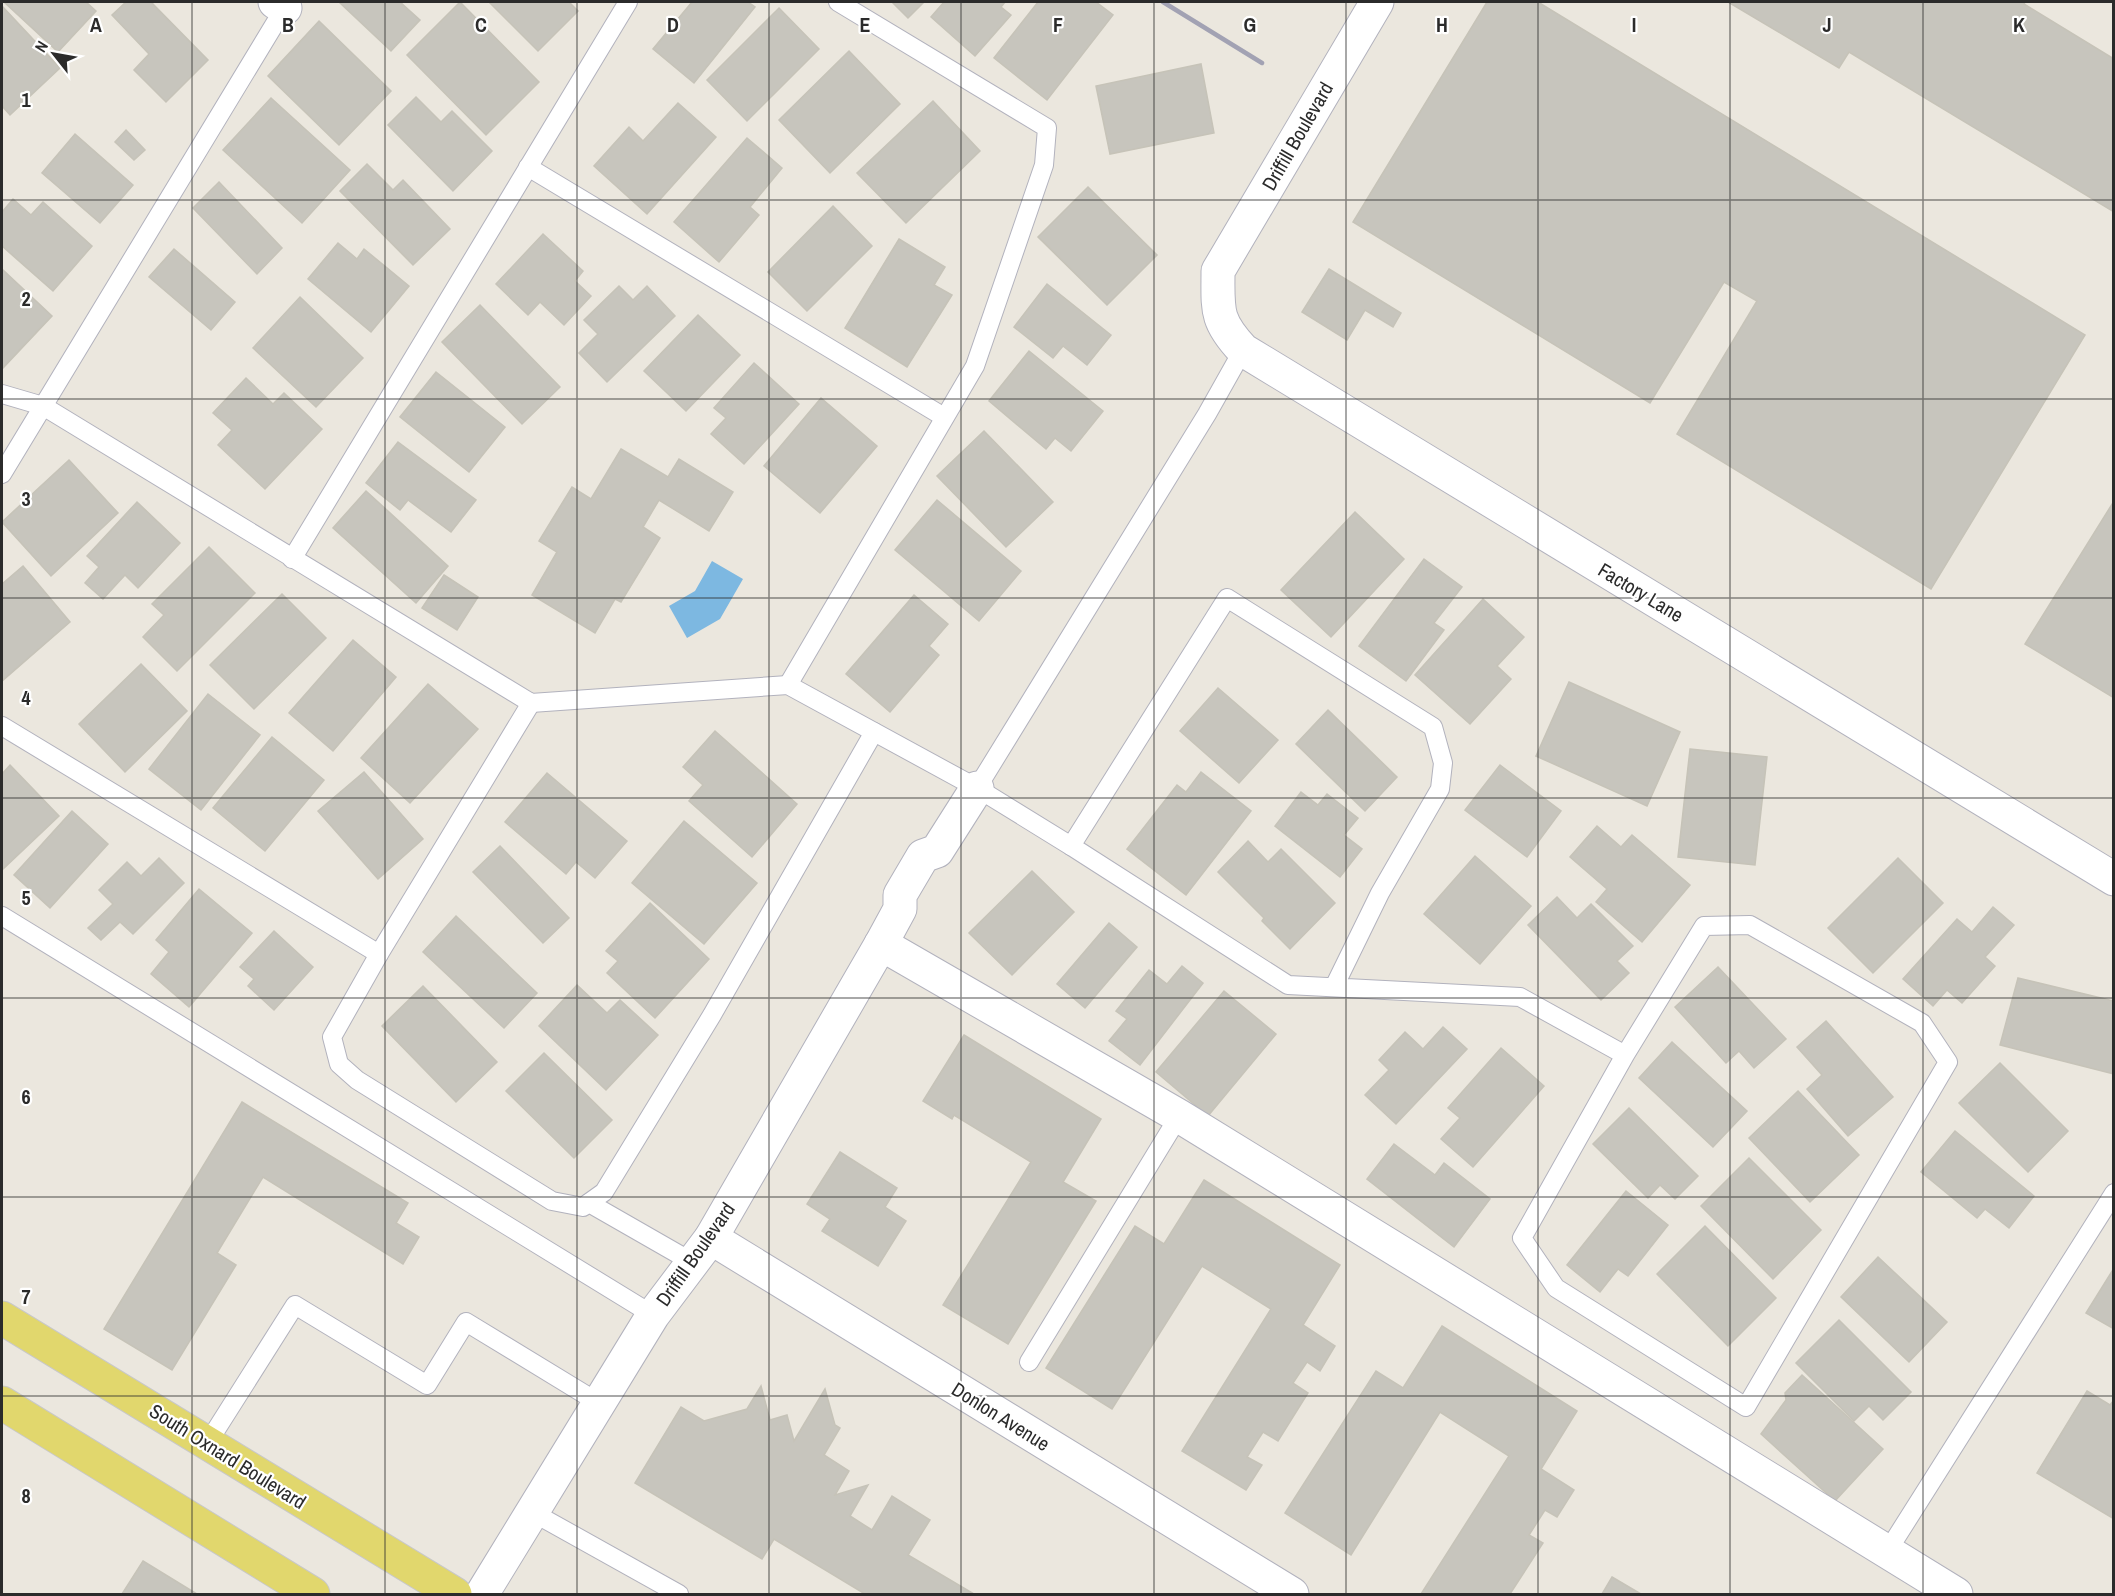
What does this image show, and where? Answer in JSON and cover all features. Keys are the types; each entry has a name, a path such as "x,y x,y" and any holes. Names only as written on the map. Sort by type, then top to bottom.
{"main road":[{"name":"South Oxnard Boulevard","path":"2,1318 455,1594"},
{"path":"2,1403 313,1594"}],"street":[{"name":"Driffill Boulevard","path":"1218,271 1377,2"},
{"name":"Factory Lane","path":"1218,271 1218,305 1224,329 1243,350 2114,879"},
{"name":"Driffill Boulevard","path":"482,1594 653,1315 702,1250 900,909 914,904 940,863 937,851 976,788"},
{"path":"881,944 1179,1116 1956,1594"},
{"name":"Donlon Avenue","path":"702,1250 1292,1594"}],"lane":[{"path":"292,559 628,2"},
{"path":"788,685 975,366 1044,165 1047,128 838,2"},
{"path":"2,474 283,4"},
{"path":"528,167 944,417"},
{"path":"976,788 1207,414 1243,350"},
{"path":"2,394 43,406 531,703 788,685 976,788 1288,985 1520,997 1625,1055"},
{"path":"1071,846 1227,598 1433,727 1443,763 1440,789 1380,893 1334,987"},
{"path":"531,703 379,954 332,1037 339,1064 357,1080 552,1201 583,1207 604,1192 712,1015 874,732"},
{"path":"2,726 379,954"},
{"path":"2,916 653,1315"},
{"path":"1704,926 1750,926 1922,1023 1948,1062 1746,1407 1556,1288 1522,1238 1625,1055 1704,926"},
{"path":"1029,1362 1179,1116"},
{"path":"1887,1552 2114,1192"},
{"path":"589,1203 702,1250"},
{"path":"207,1444 295,1305 427,1385 466,1322 599,1403"},
{"path":"532,1512 679,1594"}],"water":[{"path":"712,561 743,579 720,619 687,638 669,606 695,591"}],"building":[{"path":"4,2 86,2 96,11 58,52"},
{"path":"126,2 151,2 208,60 166,102 134,70 149,54 112,15"},
{"path":"339,2 400,2 420,20 391,51"},
{"path":"460,2 539,82 486,135 407,55"},
{"path":"489,2 569,2 578,11 538,51"},
{"path":"692,2 748,2 755,7 694,83 653,49"},
{"path":"892,2 924,2 908,18"},
{"path":"944,2 1005,2 1001,7 1011,15 975,56 931,17"},
{"path":"1038,2 1096,2 1113,15 1047,100 994,58"},
{"path":"1487,2 1538,2 2085,335 1931,589 1677,434 1757,301 1724,282 1650,403 1353,222"},
{"path":"1728,2 2025,2 2024,4 2114,59 2114,212 1849,52 1839,68"},
{"path":"2,6 60,68 10,115 2,106"},
{"path":"779,8 819,49 747,121 707,80"},
{"path":"319,21 391,91 339,145 268,76"},
{"path":"849,51 900,104 830,173 779,120"},
{"path":"1201,64 1214,133 1110,154 1096,86"},
{"path":"416,97 441,122 452,111 492,151 453,191 388,125"},
{"path":"271,98 350,170 302,223 223,150"},
{"path":"933,101 980,151 906,223 857,173"},
{"path":"678,103 716,137 647,214 594,166 629,127 643,141"},
{"path":"126,130 145,150 134,160 115,142"},
{"path":"75,134 133,185 100,223 42,173"},
{"path":"747,138 782,168 750,207 759,215 719,262 674,222"},
{"path":"367,164 393,190 403,180 450,229 413,265 340,191"},
{"path":"219,182 282,248 257,274 193,208"},
{"path":"1088,187 1157,255 1107,305 1038,237"},
{"path":"13,199 31,215 43,202 92,246 53,291 2,246 2,212"},
{"path":"833,206 872,246 807,311 768,272"},
{"path":"543,234 583,271 575,281 591,296 564,325 540,302 528,315 496,284"},
{"path":"899,239 945,267 934,285 952,295 907,367 845,328"},
{"path":"338,243 357,259 364,249 409,286 371,332 308,279"},
{"path":"174,249 235,302 211,330 149,277"},
{"path":"2,269 52,316 2,369"},
{"path":"1329,269 1401,313 1393,327 1365,310 1347,340 1302,312"},
{"path":"1047,284 1111,335 1087,365 1063,346 1053,358 1014,327"},
{"path":"619,286 633,300 647,286 675,316 607,382 579,353 598,334 584,320"},
{"path":"300,297 363,358 316,407 253,348"},
{"path":"480,305 560,387 522,424 442,342"},
{"path":"698,315 740,355 686,411 644,371"},
{"path":"1029,351 1103,411 1071,451 1055,438 1046,449 989,401"},
{"path":"754,363 799,404 744,464 711,434 726,418 714,408"},
{"path":"436,372 505,427 469,472 400,417"},
{"path":"246,378 273,404 284,393 322,429 265,489 218,445 232,430 213,413"},
{"path":"821,398 877,446 820,513 764,466"},
{"path":"984,431 1053,502 1006,547 937,476"},
{"path":"398,442 476,500 451,532 408,500 400,510 366,483"},
{"path":"621,449 668,477 679,459 733,492 709,531 659,500 643,527 660,538 621,602 615,599 595,633 532,595 557,552 539,541 572,487 591,499"},
{"path":"69,460 118,513 51,576 2,522"},
{"path":"366,491 448,566 416,603 333,528"},
{"path":"937,500 1021,571 979,621 895,550"},
{"path":"2114,501 2114,698 2025,644"},
{"path":"137,502 180,543 138,588 125,575 103,599 85,583 99,567 87,556"},
{"path":"1355,512 1404,559 1331,637 1281,590"},
{"path":"209,547 255,593 177,671 143,637 164,615 152,604"},
{"path":"1424,559 1462,587 1434,623 1444,630 1406,681 1359,646"},
{"path":"23,566 70,622 2,681 2,584"},
{"path":"444,575 478,597 457,630 422,608"},
{"path":"282,594 326,638 254,709 210,665"},
{"path":"914,595 948,624 929,646 939,655 890,712 846,674"},
{"path":"1483,599 1524,637 1497,666 1511,679 1470,724 1415,675"},
{"path":"353,640 396,677 333,751 289,713"},
{"path":"141,664 187,711 125,772 79,724"},
{"path":"1569,682 1680,732 1647,806 1536,756"},
{"path":"428,684 478,729 410,803 361,758"},
{"path":"1218,688 1278,740 1239,783 1180,731"},
{"path":"208,694 260,735 201,810 149,769"},
{"path":"1328,710 1397,777 1365,811 1296,744"},
{"path":"715,731 797,804 752,857 689,801 703,785 683,767"},
{"path":"272,737 324,780 265,851 213,808"},
{"path":"1690,749 1767,757 1755,865 1678,857"},
{"path":"10,765 59,816 2,870 2,774"},
{"path":"1500,765 1561,811 1527,857 1465,810"},
{"path":"364,772 423,839 378,879 318,811"},
{"path":"1201,772 1251,811 1186,895 1127,849 1177,785 1186,792"},
{"path":"547,773 627,841 595,878 576,862 566,874 505,822"},
{"path":"1301,792 1318,805 1327,794 1358,818 1344,835 1362,849 1340,877 1275,826"},
{"path":"72,811 108,844 50,908 14,875"},
{"path":"684,821 757,883 704,944 632,883"},
{"path":"1597,826 1621,847 1632,835 1690,885 1642,942 1596,902 1607,889 1570,857"},
{"path":"1248,841 1268,862 1281,849 1335,903 1290,949 1262,921 1264,918 1218,872"},
{"path":"500,846 569,918 543,943 473,872"},
{"path":"1475,856 1531,906 1480,964 1424,914"},
{"path":"159,858 184,883 133,934 120,922 101,940 88,928 113,904 99,890 127,862 141,876"},
{"path":"1898,858 1943,903 1873,973 1828,928"},
{"path":"1032,871 1074,912 1012,975 969,933"},
{"path":"199,889 252,933 189,1007 151,974 169,952 156,940"},
{"path":"1557,897 1577,918 1591,904 1633,946 1617,961 1629,973 1601,1000 1528,925"},
{"path":"650,903 709,959 655,1018 607,973 618,961 606,951"},
{"path":"1993,907 2014,925 1985,957 1995,966 1962,1003 1947,990 1933,1006 1903,979 1957,919 1972,932"},
{"path":"456,916 537,993 504,1028 423,952"},
{"path":"1109,923 1137,947 1085,1008 1057,984"},
{"path":"274,931 313,967 274,1010 248,986 254,979 240,967"},
{"path":"1182,966 1203,983 1140,1065 1109,1041 1127,1019 1116,1011 1149,970 1167,984"},
{"path":"1718,967 1786,1039 1754,1068 1739,1051 1726,1063 1675,1007"},
{"path":"2018,978 2114,1001 2114,1074 2000,1045"},
{"path":"577,985 607,1013 620,1000 658,1035 606,1090 539,1026"},
{"path":"423,986 497,1062 456,1102 382,1026"},
{"path":"1224,991 1276,1034 1208,1116 1156,1072"},
{"path":"1826,1021 1893,1097 1848,1136 1807,1089 1822,1075 1797,1047"},
{"path":"1443,1027 1467,1049 1396,1124 1365,1095 1389,1070 1379,1060 1405,1032 1423,1049"},
{"path":"964,1035 1101,1119 1063,1182 1096,1201 1008,1344 943,1305 1031,1162 954,1115 952,1119 923,1101"},
{"path":"1672,1042 1747,1111 1713,1147 1639,1078"},
{"path":"1501,1048 1544,1086 1473,1167 1441,1139 1460,1118 1448,1108"},
{"path":"544,1053 612,1120 574,1158 506,1091"},
{"path":"2000,1063 2068,1131 2028,1172 1959,1103"},
{"path":"1798,1091 1859,1155 1810,1202 1749,1138"},
{"path":"242,1102 408,1203 396,1223 419,1237 403,1264 263,1177 217,1253 236,1265 172,1370 104,1329"},
{"path":"1629,1108 1698,1176 1675,1199 1660,1185 1648,1198 1593,1144"},
{"path":"1955,1131 2034,1196 2009,1228 1985,1209 1977,1218 1921,1172"},
{"path":"1394,1144 1435,1175 1444,1163 1490,1199 1454,1247 1367,1179"},
{"path":"840,1152 897,1188 885,1207 906,1221 878,1266 822,1231 830,1219 807,1204"},
{"path":"1749,1158 1821,1230 1773,1279 1701,1206"},
{"path":"1204,1180 1340,1265 1303,1325 1335,1346 1320,1371 1307,1362 1293,1383 1308,1393 1278,1441 1263,1432 1247,1457 1262,1465 1246,1490 1182,1451 1271,1309 1202,1266 1112,1409 1046,1368 1135,1226 1164,1244"},
{"path":"1626,1191 1668,1225 1628,1276 1618,1269 1600,1292 1567,1265"},
{"path":"1705,1226 1776,1298 1728,1346 1657,1274"},
{"path":"1878,1257 1947,1322 1909,1362 1841,1297"},
{"path":"2114,1268 2114,1329 2086,1313"},
{"path":"1839,1320 1911,1392 1883,1420 1869,1406 1854,1421 1796,1363"},
{"path":"1442,1326 1577,1411 1541,1469 1574,1490 1557,1517 1545,1510 1529,1535 1543,1543 1510,1594 1421,1594 1509,1456 1440,1412 1351,1555 1285,1513 1376,1371 1403,1388"},
{"path":"1802,1375 1883,1449 1835,1501 1761,1434 1786,1400 1785,1393"},
{"path":"761,1386 770,1420 787,1415 794,1441 825,1389 835,1425 840,1428 824,1455 849,1471 835,1495 868,1485 850,1516 872,1530 892,1496 930,1520 908,1555 974,1594 865,1594 774,1539 762,1559 635,1483 681,1407 704,1421 747,1409"},
{"path":"2087,1391 2110,1405 2114,1400 2114,1519 2037,1473"},
{"path":"143,1561 197,1594 122,1594"},
{"path":"1612,1577 1641,1594 1602,1594"}],"railway":[{"path":"1163,2 1262,63"}]}
